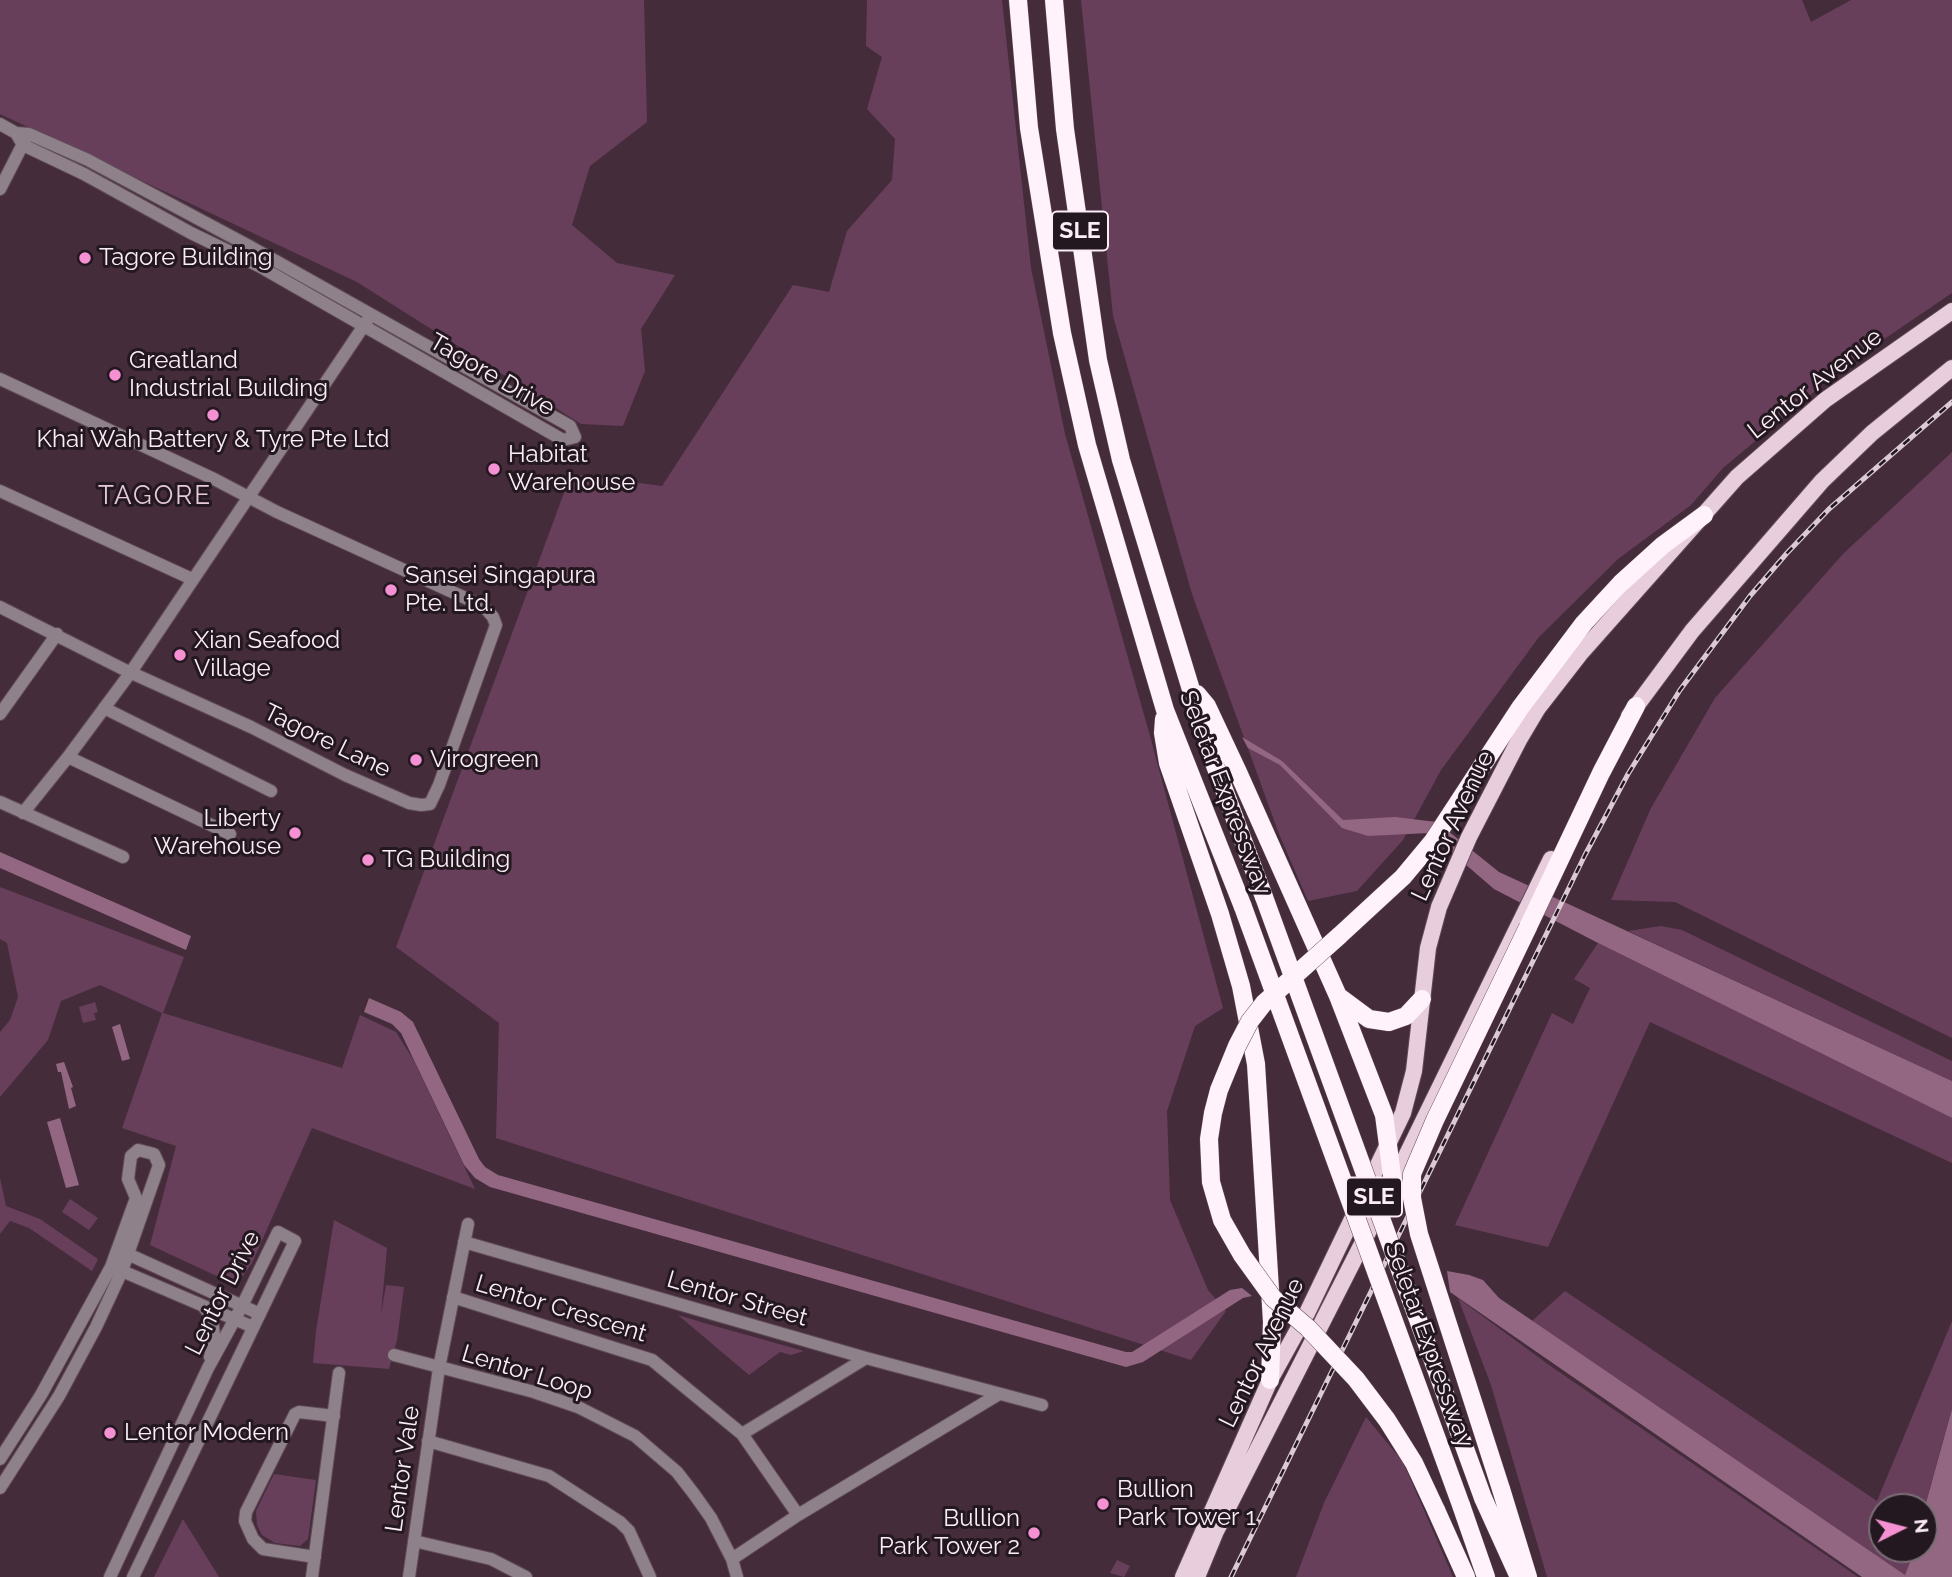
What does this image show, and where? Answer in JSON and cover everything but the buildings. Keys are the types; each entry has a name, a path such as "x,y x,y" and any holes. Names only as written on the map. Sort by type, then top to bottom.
{"highway":[{"name":"Seletar Expressway","path":"1018,0 1029,128 1062,332 1087,445 1165,710 1243,907 1486,1577"},
{"name":"Seletar Expressway","path":"1054,0 1065,129 1098,360 1121,460 1210,752 1483,1498 1519,1577"},
{"path":"1466,1577 1414,1463 1387,1420 1356,1379 1308,1328 1273,1298 1231,1238 1218,1210 1211,1182 1209,1139 1213,1113 1219,1090 1237,1046 1250,1021 1264,1003 1366,913 1416,863 1451,816 1538,682 1602,604 1656,552 1704,515"},
{"path":"1189,687 1207,706 1338,996 1384,1115 1390,1144 1393,1183"},
{"path":"1528,1577 1419,1234 1412,1198 1412,1174 1545,880 1636,706"},
{"path":"1165,710 1163,733 1168,763 1241,986 1256,1064 1272,1322 1270,1380"},
{"path":"1338,996 1369,1019 1389,1022 1406,1016 1422,999"}],"main road":[{"path":"1952,311 1952,317"},
{"name":"Lentor Avenue","path":"1182,1577 1270,1380 1307,1313 1403,1113 1411,1088 1428,948 1446,887 1469,837 1538,708 1580,654 1737,477 1800,420 1877,362 1952,311"},
{"path":"1636,706 1699,622 1822,481 1871,433 1952,368"},
{"name":"Lentor Avenue","path":"1197,1577 1226,1511 1323,1324 1522,919 1545,880"},
{"path":"1307,1313 1323,1324"}],"street":[{"name":"Tagore Drive","path":"0,124 23,137 88,160 249,246 368,320 563,440 575,437 570,426 368,320"},
{"path":"0,189 23,137"},
{"path":"23,813 131,672 368,320"},
{"path":"0,379 249,497"},
{"path":"0,491 192,579"},
{"name":"Tagore Lane","path":"0,607 345,775 409,803 430,804 496,625 493,617 486,609 472,601 249,497"},
{"path":"0,714 57,634"},
{"path":"104,708 271,791"},
{"path":"68,757 230,834"},
{"path":"0,802 123,857"},
{"path":"0,1488 59,1396 96,1327 116,1269 159,1165 154,1154 138,1150 131,1156 128,1179 136,1198 123,1252"},
{"path":"439,1368 468,1224"},
{"name":"Lentor Drive","path":"110,1577 208,1368 278,1232 295,1241 133,1577"},
{"name":"Lentor Street","path":"464,1242 866,1358 1042,1405"},
{"path":"123,1252 260,1314"},
{"path":"116,1269 253,1327"},
{"path":"0,1459 116,1269"},
{"name":"Lentor Crescent","path":"453,1297 652,1360 741,1434 798,1515"},
{"path":"202,1306 212,1317 214,1326 208,1368"},
{"name":"Lentor Loop","path":"394,1355 534,1392 578,1407 635,1436 677,1472 711,1518 732,1559 734,1576"},
{"path":"741,1434 866,1358"},
{"name":"Lentor Vale","path":"409,1577 439,1368"},
{"path":"313,1577 340,1373"},
{"path":"732,1559 798,1515 999,1394"},
{"path":"315,1557 263,1549 253,1539 245,1521 246,1512 295,1414 299,1412 334,1416"},
{"path":"428,1441 549,1476 620,1522 629,1531 650,1577"},
{"path":"414,1541 491,1559 526,1577"}],"shaded area":[{"path":"0,0 644,0 647,122 590,166 572,225 617,263 675,275 641,329 645,371 623,426 581,424 357,282 0,114"},
{"path":"867,0 1002,0 1031,268 1065,434 1223,1008 1195,1026 1167,1111 1170,1200 1208,1290 1226,1311 1191,1360 496,1138 499,1023 396,947 571,474 662,486 793,285 829,292 847,231 892,180 895,139 867,109 882,57 866,46"},
{"path":"1081,0 1802,0 1811,22 1851,0 1952,0 1952,293 1846,365 1723,468 1691,505 1618,559 1539,637 1441,770 1403,840 1357,891 1308,901 1279,834 1192,594 1113,316"},
{"path":"1952,452 1952,1038 1675,902 1611,900 1651,808 1715,698 1843,554"},
{"path":"1242,737 1282,761 1343,820 1395,817 1437,822 1499,872 1952,1081 1952,1118 1494,889 1429,833 1368,836 1342,828 1280,765 1248,748"},
{"path":"0,852 191,936 186,950 0,868"},
{"path":"0,887 184,957 163,1013 342,1068 360,1015 396,1032 413,1059 475,1189 312,1128 252,1263 236,1285 150,1245 176,1146 122,1128 162,1013 100,985 61,1001 48,1040 0,1097 0,1032 10,1020 18,997 7,943 0,939"},
{"path":"1661,926 1682,930 1952,1061 1952,1081 1628,931"},
{"path":"1598,943 1952,1118 1952,1163 1650,1022 1548,1247 1455,1225 1552,1013 1573,1024 1590,988 1574,979"},
{"path":"369,998 401,1012 413,1022 479,1159 485,1167 498,1175 1126,1352 1132,1352 1230,1290 1242,1288 1252,1296 1243,1298 1143,1362 1126,1367 490,1187 475,1178 464,1165 401,1033 392,1024 364,1012"},
{"path":"95,1002 98,1012 94,1013 96,1020 83,1023 79,1007"},
{"path":"120,1024 130,1059 122,1061 112,1027"},
{"path":"64,1062 73,1087 71,1088 76,1106 69,1109 61,1072 58,1072 56,1064"},
{"path":"60,1118 79,1185 66,1188 47,1122"},
{"path":"0,1178 6,1206 40,1219 98,1259 92,1271 29,1228 10,1221 0,1234"},
{"path":"70,1199 98,1218 89,1230 62,1212"},
{"path":"334,1220 387,1248 381,1314 386,1285 404,1287 397,1340 389,1369 313,1363"},
{"path":"1447,1271 1483,1280 1499,1298 1868,1550 1868,1563 1887,1563 1905,1575 1910,1563 1938,1563 1938,1493 1929,1493 1952,1409 1952,1577 1862,1577 1450,1292"},
{"path":"1565,1291 1868,1495 1868,1551 1532,1321"},
{"path":"1458,1298 1549,1365 1858,1577 1547,1577 1491,1385"},
{"path":"678,1315 804,1351 791,1355 780,1352 749,1375"},
{"path":"1952,1321 1952,1409 1928,1493 1880,1493"},
{"path":"1366,1417 1403,1462 1453,1577 1296,1577 1324,1503"},
{"path":"274,1474 316,1480 308,1539 300,1546 275,1543 262,1535 257,1525 256,1511"},
{"path":"183,1519 219,1577 154,1577"},
{"path":"1117,1560 1130,1566 1124,1577 1110,1573"},
{"path":"1886,1563 1910,1563 1905,1576"}],"railway":[{"path":"1231,1577 1585,855 1628,774 1680,690 1750,596 1787,553 1829,509 1952,402"}],"place":[{"name":"Tagore Building","path":"85,258"},
{"name":"Greatland Industrial Building","path":"115,375"},
{"name":"Khai Wah Battery & Tyre Pte Ltd","path":"213,415"},
{"name":"Habitat Warehouse","path":"494,469"},
{"name":"Sansei Singapura Pte. Ltd.","path":"391,590"},
{"name":"Xian Seafood Village","path":"180,655"},
{"name":"Virogreen","path":"416,760"},
{"name":"Liberty Warehouse","path":"295,833"},
{"name":"TG Building","path":"368,860"},
{"name":"Lentor Modern","path":"110,1433"},
{"name":"Bullion Park Tower 1","path":"1103,1504"},
{"name":"Bullion Park Tower 2","path":"1034,1533"}],"district":[{"name":"TAGORE","path":"155,496"}]}
